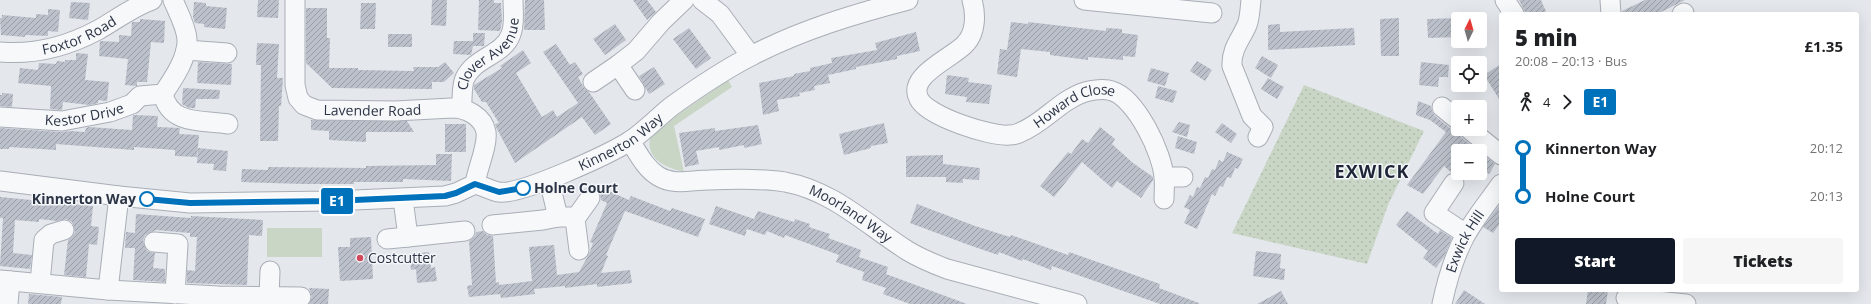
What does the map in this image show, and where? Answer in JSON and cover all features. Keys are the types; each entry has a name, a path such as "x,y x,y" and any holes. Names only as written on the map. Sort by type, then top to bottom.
{"street":[{"name":"Foxtor Road","path":"0,52 22,52 53,48 97,30 134,8 152,0"},
{"path":"173,0 185,30 186,50 177,70 163,94 165,102 170,110 179,118 228,124"},
{"name":"Lavender Road","path":"296,0 296,85 298,98 304,105 317,110 395,111 461,108"},
{"name":"Clover Avenue","path":"461,108 463,85 468,72 501,48 512,33 513,0"},
{"path":"593,82 636,51 661,22 684,0"},
{"path":"702,0 720,14 751,56"},
{"name":"Kinnerton Way","path":"475,184 499,192 524,188 549,180 630,141 673,106 711,80 751,56 786,39 832,21 908,0"},
{"name":"Howard Close","path":"972,0 974,19 971,36 966,44 924,74 918,88 918,98 930,109 954,122 1012,140 1069,99 1083,93 1102,89 1111,90 1121,95 1129,102 1152,138 1164,177 1164,200"},
{"path":"1084,0 1113,1 1212,13"},
{"path":"1251,0 1247,24 1234,47 1232,66 1252,116 1266,129"},
{"path":"1505,0 1513,12"},
{"path":"1610,0 1611,12"},
{"path":"186,50 227,53"},
{"path":"618,65 635,90"},
{"name":"Kestor Drive","path":"0,117 62,121 110,112 132,104 140,96 163,94"},
{"path":"1442,107 1451,114"},
{"path":"0,180 119,196 190,203 332,201 445,196 456,193 475,184 483,154 486,132 482,123 475,115 461,108"},
{"path":"1478,136 1499,153"},
{"name":"Moorland Way","path":"630,141 646,165 657,176 665,179 677,183 708,180 785,182 822,193 845,207 909,252 928,262 947,269 1078,304"},
{"path":"1164,177 1183,177"},
{"path":"549,180 567,218 579,250"},
{"path":"1454,184 1434,214 1466,234"},
{"name":"Exwick Hill","path":"1442,304 1451,267 1466,234 1499,187"},
{"path":"108,290 119,196"},
{"path":"403,198 408,237"},
{"path":"492,225 567,218 590,198"},
{"path":"40,283 44,240 51,234 64,230"},
{"path":"387,239 465,231"},
{"path":"154,242 178,244 175,294"},
{"path":"269,297 270,271"},
{"path":"8,304 5,281 175,294 301,297"},
{"path":"1626,297 1686,304"}],"green space":[{"path":"728,80 732,87 674,126 684,172 659,162 651,152 650,138 679,114"},
{"path":"1304,85 1424,131 1388,205 1367,264 1232,233"},
{"path":"267,228 322,228 322,257 267,257"}],"building":[{"path":"258,0 279,0 278,18 257,17"},
{"path":"432,0 447,0 446,26 431,25"},
{"path":"479,0 494,0 494,3 501,3 502,21 500,31 478,30"},
{"path":"525,0 544,0 545,30 524,30"},
{"path":"633,0 647,0 656,12 647,20"},
{"path":"1519,0 1541,0 1546,12 1525,12"},
{"path":"1645,0 1685,0 1661,12 1622,11"},
{"path":"71,2 90,3 88,20 69,18"},
{"path":"194,2 206,3 206,6 227,8 225,29 204,27 204,24 195,23 193,17"},
{"path":"361,3 376,3 375,29 360,29"},
{"path":"306,8 327,8 327,38 330,38 329,68 414,71 413,67 438,67 445,62 454,73 444,82 432,82 432,89 332,88 306,63"},
{"path":"48,9 60,10 58,32 48,31 48,36 25,35 25,37 1,35 0,18 2,18 2,15 36,18 36,14 48,15"},
{"path":"1399,18 1399,56 1381,56 1380,19"},
{"path":"1451,18 1451,37 1428,38 1427,19"},
{"path":"140,19 165,21 164,43 151,42 147,82 137,82 137,86 125,85 128,59 99,56 100,41 119,42 119,35 131,36 132,22 140,22"},
{"path":"1011,22 1028,24 1028,22 1106,31 1106,28 1122,29 1122,33 1138,35 1135,57 1123,56 1123,60 1088,57 1088,60 1050,55 1050,52 1021,49 1017,77 997,74 1000,49 1007,50"},
{"path":"615,24 626,40 605,55 593,39"},
{"path":"1280,24 1280,32 1354,28 1355,45 1268,50 1268,25"},
{"path":"689,28 711,58 696,69 673,39"},
{"path":"916,32 920,51 897,56 897,59 856,67 856,69 828,75 830,83 814,86 815,90 799,93 800,96 777,100 779,111 763,115 759,83 794,76 794,74 810,71 810,68 832,63 831,58 877,50 875,43"},
{"path":"473,33 485,33 484,46 473,46 471,55 453,54 454,41 473,41"},
{"path":"388,34 412,34 412,47 388,47"},
{"path":"257,43 279,44 277,78 283,78 281,106 279,106 278,141 260,141 261,65 256,65"},
{"path":"556,44 570,65 575,62 583,74 578,77 584,88 589,92 611,124 595,135 582,117 515,163 495,124 499,123 486,102 482,102 474,89 474,85 502,68 500,66 523,50 531,63 516,73 542,117 553,110 557,117 578,103 543,52"},
{"path":"76,53 88,54 85,80 109,82 107,101 98,100 98,103 90,105 63,102 62,110 50,109 51,86 18,83 20,68 38,70 39,63 56,64 57,61 65,62 65,60 76,60"},
{"path":"1262,56 1278,65 1271,78 1255,68"},
{"path":"1197,61 1212,70 1205,81 1190,71"},
{"path":"198,62 232,64 231,85 197,83"},
{"path":"1421,62 1449,65 1448,77 1439,77 1438,87 1419,85"},
{"path":"1499,65 1499,99 1487,80 1487,73"},
{"path":"654,67 665,84 649,94 639,76"},
{"path":"1151,68 1169,73 1165,86 1147,81"},
{"path":"947,75 969,78 968,82 992,85 989,104 966,102 967,97 945,94"},
{"path":"1268,78 1284,87 1277,99 1261,89"},
{"path":"1158,86 1177,91 1173,103 1155,98"},
{"path":"183,88 220,90 219,99 196,99 195,108 189,108 182,104"},
{"path":"2,93 13,94 12,107 0,106 0,95 2,95"},
{"path":"1418,101 1431,106 1435,116 1451,129 1451,136 1461,136 1470,144 1451,144 1451,172 1444,166 1423,194 1407,185 1446,132 1430,120 1416,115"},
{"path":"133,115 158,116 157,127 180,128 179,134 199,135 197,157 175,156 175,150 134,147 134,150 56,144 56,150 9,147 9,149 0,149 0,128 61,132 85,132 86,128 89,127 132,130"},
{"path":"311,120 407,121 414,132 366,132 366,142 329,140 329,131 311,130"},
{"path":"1179,122 1190,125 1187,137 1172,132"},
{"path":"884,123 888,143 871,146 871,148 844,155 839,134"},
{"path":"1222,123 1237,134 1231,143 1215,132"},
{"path":"445,124 466,124 466,152 445,152"},
{"path":"758,125 762,144 744,148 744,145 719,150 719,147 696,151 699,164 685,167 679,133 715,128 715,131"},
{"path":"1100,127 1115,139 1112,144 1133,163 1153,177 1153,180 1141,198 1117,181 1112,188 1082,162 1054,197 1040,186 1068,152 1071,154 1082,139 1088,143"},
{"path":"1178,136 1197,142 1194,154 1175,148"},
{"path":"198,148 228,151 226,171 213,170 214,164 197,163"},
{"path":"1227,152 1243,159 1238,169 1235,168 1231,178 1227,177 1223,187 1220,186 1215,196 1212,194 1197,229 1184,223 1190,210 1184,207 1190,195 1193,197 1197,187 1200,188 1205,177 1208,178 1212,169 1215,170 1219,160 1223,162"},
{"path":"436,154 452,154 451,181 403,179 403,182 354,182 354,184 241,182 242,169 268,170 268,167 366,168 366,166 436,165"},
{"path":"943,155 943,164 980,168 979,180 963,179 963,183 946,182 946,177 906,177 906,156"},
{"path":"1487,158 1495,164 1489,174 1487,172"},
{"path":"602,188 629,200 631,196 670,211 672,208 705,219 698,237 625,211 606,255 608,256 601,273 630,270 632,283 597,287 597,284 565,288 565,286 534,289 535,294 501,298 500,294 469,297 467,286 472,285 469,241 475,236 476,232 483,231 487,235 493,236 496,283 499,282 499,285 532,281 529,247 554,245 557,275 579,272 589,254 593,243 590,242 607,203 601,200 600,193"},
{"path":"0,197 93,206 91,226 99,227 97,245 89,244 86,277 64,275 68,240 75,232 72,222 66,219 57,221 39,219 39,222 15,220 13,253 32,255 30,269 0,266 3,218 0,218"},
{"path":"917,204 975,226 1010,237 1011,235 1068,255 1069,252 1160,284 1159,288 1199,304 1160,304 1052,266 1051,270 1023,259 1022,261 999,252 998,255 969,245 910,223"},
{"path":"716,206 754,219 758,211 794,222 795,219 810,224 809,227 830,234 828,238 861,250 859,257 888,267 886,274 967,304 910,304 883,294 886,288 862,280 864,272 836,262 839,255 785,235 784,238 767,231 765,235 747,229 745,236 709,224"},
{"path":"1499,206 1499,225 1493,233 1483,227"},
{"path":"1407,211 1438,234 1440,230 1452,238 1444,257 1436,268 1423,258 1428,251 1396,225"},
{"path":"136,214 191,218 191,216 263,220 262,236 249,235 247,285 187,283 187,270 195,271 197,237 190,237 190,233 156,230 145,235 143,241 147,251 155,253 153,268 165,269 165,282 133,280 135,248 125,248 126,232 135,233"},
{"path":"371,237 373,279 340,281 338,247 350,247 350,238"},
{"path":"1256,251 1281,254 1280,268 1285,269 1284,280 1253,276"},
{"path":"429,252 431,268 435,267 437,281 417,283 416,269 411,270 410,254"},
{"path":"309,288 329,289 328,304 309,304 312,297"},
{"path":"1464,290 1485,304 1455,304"},
{"path":"1281,291 1288,304 1257,304"},
{"path":"1588,292 1608,292 1606,304 1586,304"},
{"path":"29,294 62,297 61,304 28,304"}],"bus line":[{"name":"E1","path":"147,199 190,203 346,201 445,196 456,193 475,184 499,192 523,188"}],"place":[{"name":"Holne Court","path":"523,188"},
{"name":"Kinnerton Way","path":"147,199"},
{"name":"Costcutter","path":"360,258"}],"district":[{"name":"EXWICK","path":"1372,172"}]}
